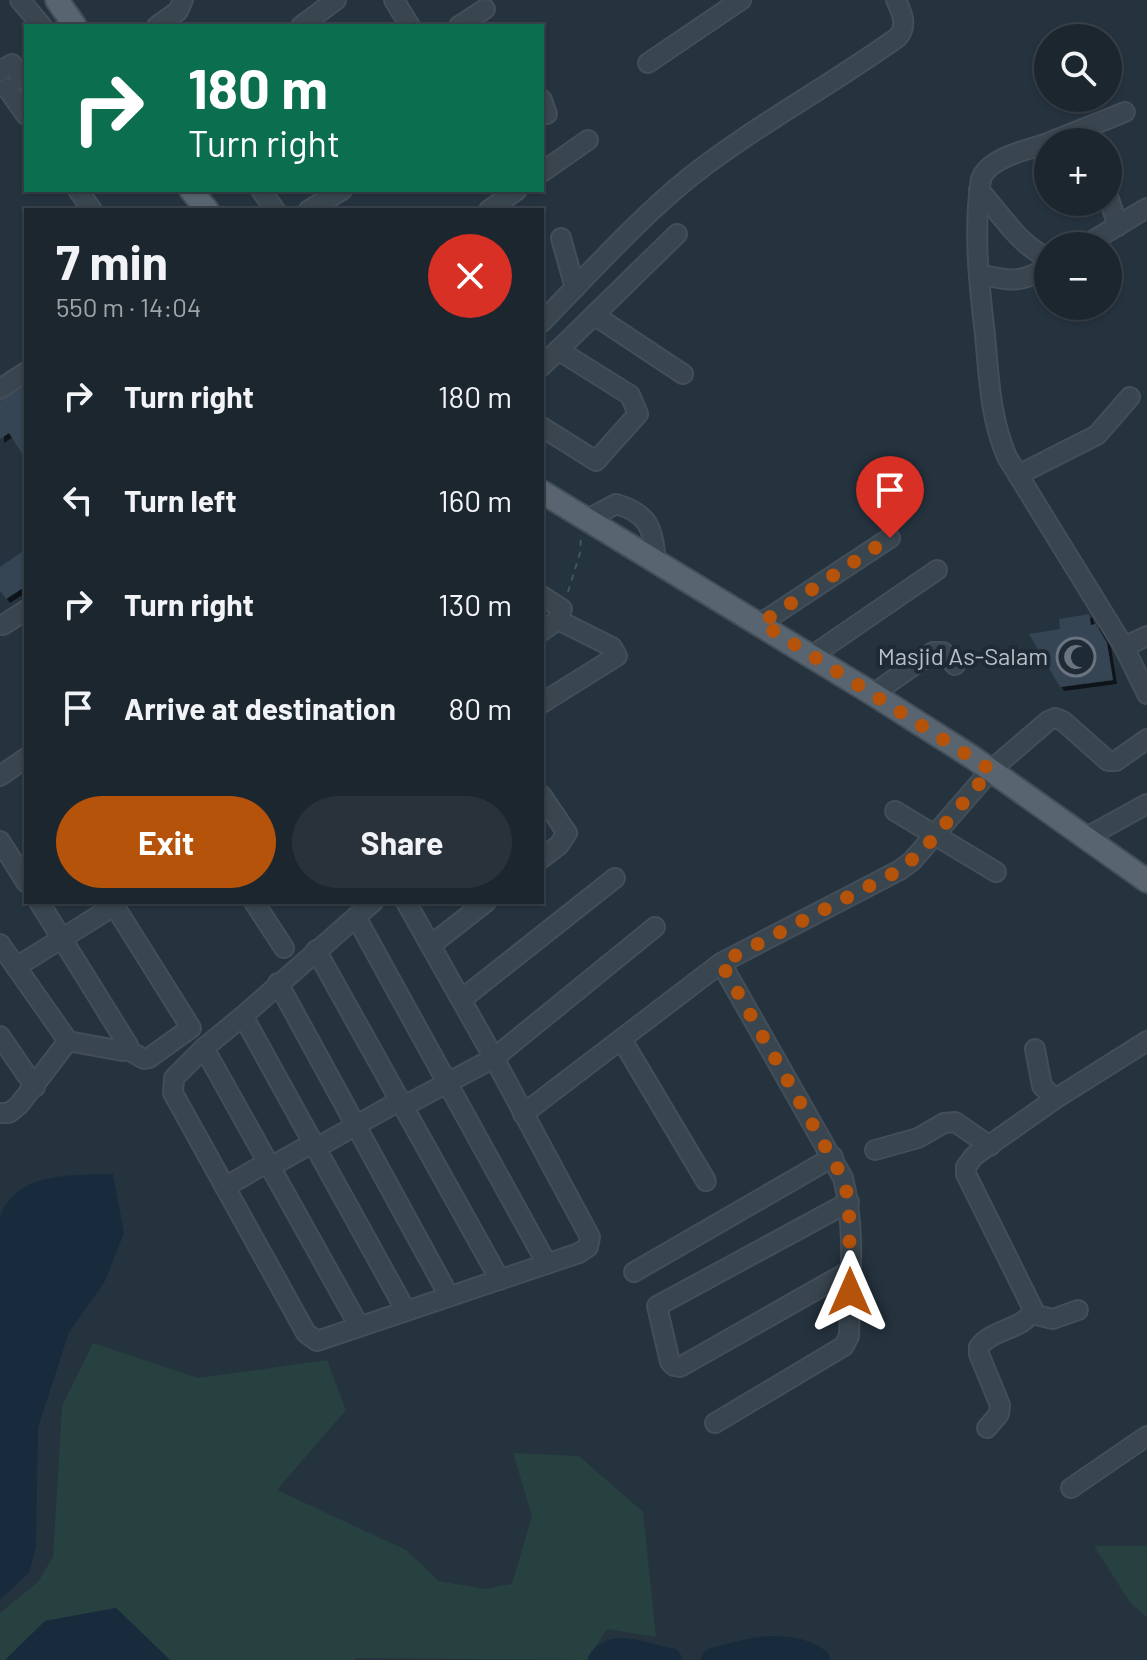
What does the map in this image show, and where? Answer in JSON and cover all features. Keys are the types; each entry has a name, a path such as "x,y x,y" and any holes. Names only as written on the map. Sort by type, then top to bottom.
{"main road":[{"path":"57,0 74,24"},
{"path":"193,192 205,208"},
{"path":"544,493 813,655 991,770 1147,881"}],"street":[{"path":"20,0 40,24"},
{"path":"160,24 178,11 183,0"},
{"path":"304,24 336,0"},
{"path":"394,0 409,24"},
{"path":"648,63 741,0"},
{"path":"544,320 664,199 692,175 898,37 903,30 903,15 896,0"},
{"path":"11,72 24,109"},
{"path":"1099,128 1125,112"},
{"path":"544,171 588,140"},
{"path":"1034,148 984,170 979,190 979,274 996,428 1007,457 1124,647 1147,694"},
{"path":"979,190 1015,233 1034,250"},
{"path":"317,201 337,192"},
{"path":"492,208 514,192"},
{"path":"1108,232 1147,208"},
{"path":"1115,216 1118,226"},
{"path":"544,364 677,234"},
{"path":"561,238 575,288"},
{"path":"979,274 1014,281 1034,274"},
{"path":"594,315 683,374"},
{"path":"544,428 596,461 638,414 630,395 558,350"},
{"path":"0,389 24,373"},
{"path":"1018,475 1097,435 1130,397"},
{"path":"761,623 890,538"},
{"path":"813,655 937,570"},
{"path":"544,597 562,609 558,620 544,630"},
{"path":"3,625 24,611"},
{"path":"544,702 617,656 612,647 558,620"},
{"path":"1124,647 1147,636"},
{"path":"873,694 933,652 943,652 955,665"},
{"path":"523,1114 721,963 900,870 935,837 991,770 1037,729 1055,718 1063,721 1108,761 1116,761 1147,739"},
{"path":"0,776 24,763"},
{"path":"544,799 567,833 559,845 544,856"},
{"path":"1087,837 1147,804"},
{"path":"895,811 996,872"},
{"path":"0,841 24,879"},
{"path":"462,999 615,878"},
{"path":"40,904 127,1040 126,1049"},
{"path":"0,944 16,967 68,1041 126,1049 144,1059 191,1028 113,904 16,967"},
{"path":"259,904 284,948"},
{"path":"371,904 204,1048 174,1078 173,1093 306,1333 317,1341 579,1253 588,1247 590,1237 407,904"},
{"path":"431,945 483,904"},
{"path":"356,917 547,1264"},
{"path":"225,1187 448,1084 494,1058 655,927"},
{"path":"316,950 500,1280"},
{"path":"715,1423 844,1346 849,1336 851,1270 849,1202 843,1178 721,963"},
{"path":"278,983 449,1296"},
{"path":"243,1016 406,1311"},
{"path":"0,1036 35,1087"},
{"path":"622,1040 706,1181"},
{"path":"0,1113 14,1110 68,1041"},
{"path":"987,1428 999,1414 1000,1405 979,1347 988,1337 1029,1318 1033,1305 966,1174 969,1161 1055,1099 1147,1041"},
{"path":"204,1048 359,1326"},
{"path":"1035,1049 1042,1086 1055,1099"},
{"path":"875,1150 918,1138 948,1122 955,1122 990,1146"},
{"path":"634,1272 833,1157"},
{"path":"849,1202 657,1306 670,1362 680,1367 851,1270"},
{"path":"1032,1314 1053,1319 1078,1310"},
{"path":"1071,1488 1147,1436"}],"path":[{"path":"571,583 580,553 584,517"}],"green space":[{"path":"93,1343 198,1378 327,1360 346,1410 277,1490 406,1550 439,1581 485,1589 512,1584 532,1516 513,1453 579,1456 643,1512 656,1637 607,1629 587,1660 170,1660 116,1608 45,1621 5,1660 0,1660 0,1613 38,1582 53,1557 62,1406"},
{"path":"1094,1546 1147,1546 1147,1617 1131,1604"}],"water":[{"path":"113,1174 124,1233 105,1281 69,1332 38,1428 36,1547 29,1573 0,1600 0,1216 20,1190 33,1183 64,1176"},
{"path":"116,1608 170,1660 5,1660 45,1621"}],"building":[{"path":"24,387 24,457 9,433 0,439 0,401"},
{"path":"24,550 24,587 6,599 0,591 0,567"},
{"name":"Masjid As-Salam","path":"1089,614 1091,625 1096,624 1107,643 1113,680 1060,687 1029,634 1060,629 1059,619"}],"waterway":[{"path":"713,1660 767,1648 793,1649 818,1660"},
{"path":"600,1660 607,1654 623,1650 670,1660"}],"place":[{"name":"Masjid As-Salam","path":"1076,657"}],"route":[{"path":"850,1292 849,1202 843,1178 721,963 900,870 924,849 991,770 761,623 890,538"}]}
